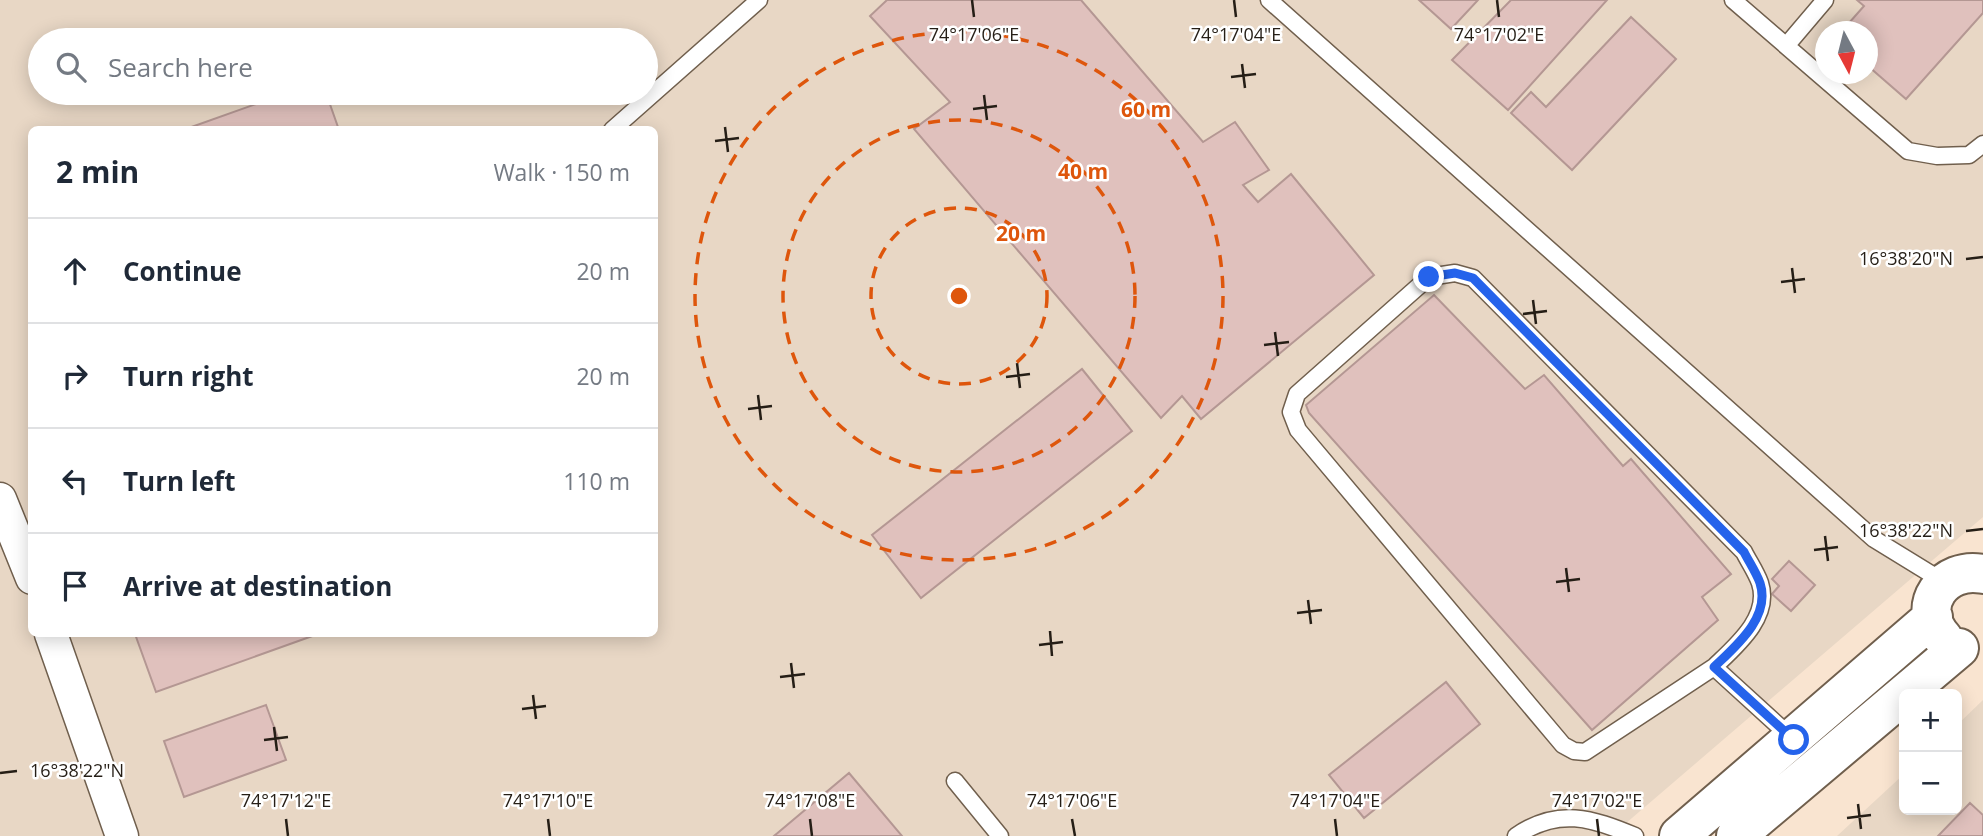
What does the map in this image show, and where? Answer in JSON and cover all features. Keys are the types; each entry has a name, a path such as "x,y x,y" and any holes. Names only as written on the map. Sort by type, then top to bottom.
{"main road":[{"path":"1679,836 1794,740 1939,600 1955,575 1968,572 1983,574"},
{"path":"1939,600 1938,632 1947,642 1971,648"},
{"path":"1736,836 1971,648"}],"street":[{"path":"0,499 25,538"},
{"path":"52,637 122,836"}],"lane":[{"path":"658,89 759,0"},
{"path":"1269,0 1939,600"},
{"path":"1733,0 1908,151 1937,156 1969,155 1983,144"},
{"path":"1786,46 1825,0"},
{"path":"616,126 639,105"},
{"path":"1455,273 1473,278 1744,552 1760,583 1763,603 1754,623 1714,667 1585,752 1574,751 1563,745 1298,430 1291,412 1297,394 1429,277 1455,273"},
{"path":"1714,667 1794,740"},
{"path":"954,781 1000,836"},
{"path":"1516,836 1536,823 1552,818 1572,817 1609,825 1635,836"}],"shaded area":[{"path":"0,0 1983,0 1983,517 1611,836 0,836"},
{"path":"1983,700 1983,836 1837,836 1899,779 1899,815 1962,815 1962,720"}],"building":[{"path":"887,0 1081,0 1203,142 1235,122 1269,170 1243,185 1258,202 1291,174 1374,275 1201,419 1182,396 1161,418 914,129 950,102 870,16"},
{"path":"1419,0 1478,0 1451,29"},
{"path":"1511,0 1607,0 1508,110 1452,60"},
{"path":"1857,0 1983,0 1983,13 1906,99 1878,75 1878,21 1851,21 1864,6"},
{"path":"1631,17 1676,59 1572,170 1511,113 1531,92 1546,107"},
{"path":"253,105 330,105 338,126 194,126"},
{"path":"1434,295 1525,389 1544,375 1623,466 1631,459 1731,574 1702,597 1718,620 1592,730 1309,413 1306,405"},
{"path":"1082,369 1132,431 921,598 872,535"},
{"path":"1789,561 1815,585 1791,611 1772,594 1779,586 1772,579"},
{"path":"136,637 310,637 156,692"},
{"path":"1446,682 1480,724 1364,818 1329,775"},
{"path":"266,705 286,760 184,797 164,741"},
{"path":"849,773 902,836 774,836"},
{"path":"1970,803 1983,815 1983,836 1938,836 1958,815 1962,815"}],"route":[{"path":"1429,277 1455,273 1473,278 1744,552 1760,583 1763,603 1754,623 1714,667 1794,740"}]}
